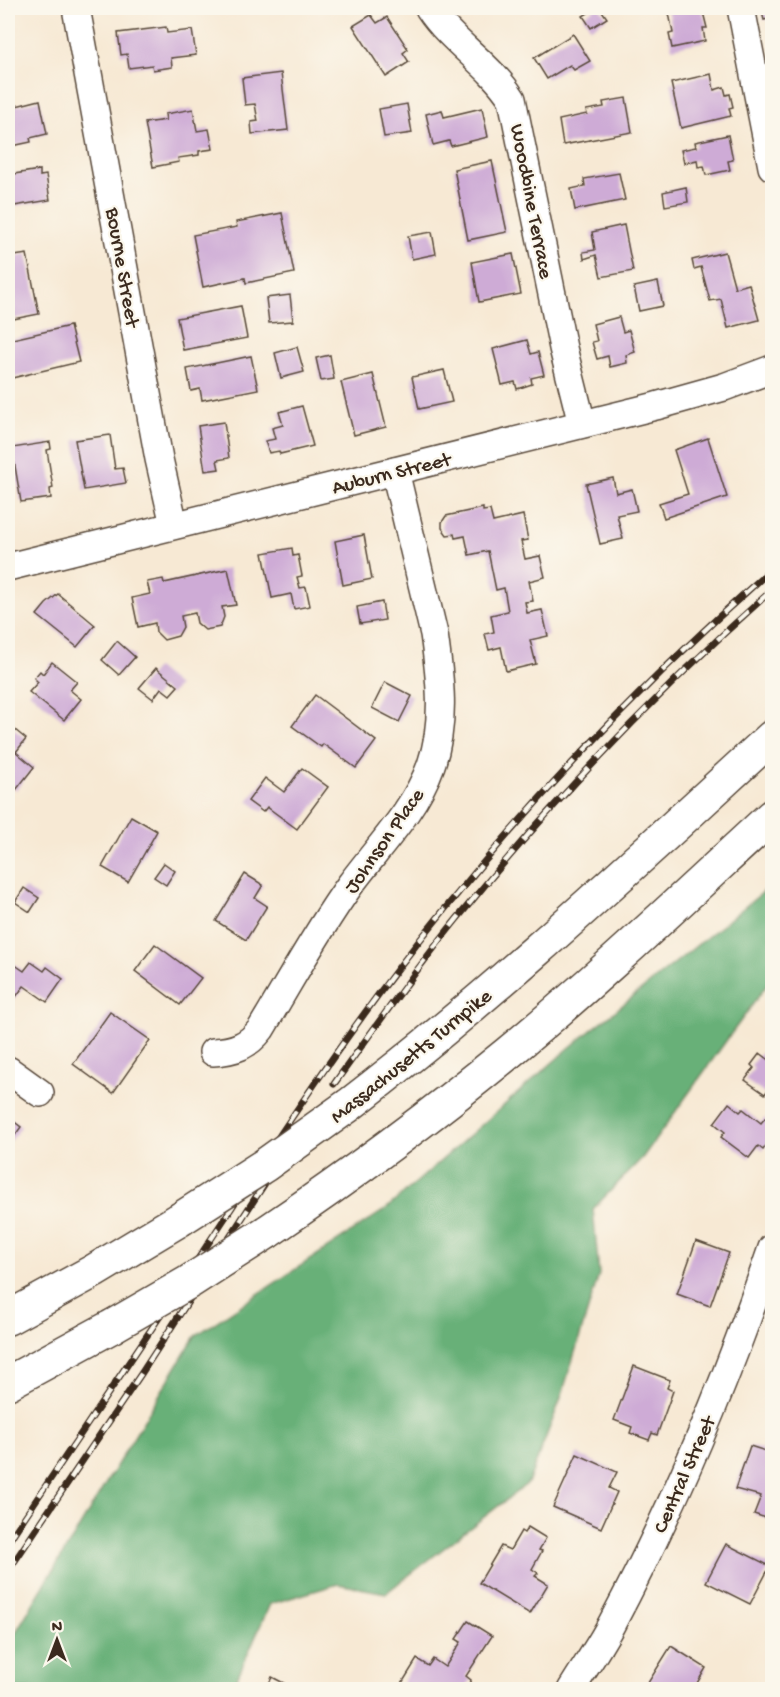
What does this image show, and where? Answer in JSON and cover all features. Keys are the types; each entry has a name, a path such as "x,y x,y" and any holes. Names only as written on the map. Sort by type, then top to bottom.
{"highway":[{"name":"Massachusetts Turnpike","path":"8,1318 94,1271 179,1220 265,1165 349,1105 419,1050 526,960 772,737"},
{"path":"8,1383 159,1300 267,1232 399,1139 509,1052 772,816"}],"street":[{"name":"Bourne Street","path":"76,8 159,459 174,525"},
{"name":"Woodbine Terrace","path":"429,8 441,24 499,82 512,99 562,348 582,424"},
{"path":"741,8 772,167"},
{"name":"Auburn Street","path":"8,567 692,396 772,369"},
{"name":"Johnson Place","path":"213,1052 246,1045 261,1029 332,912 413,800 431,765 437,746 441,704 434,634 395,471"},
{"path":"8,1070 40,1093"},
{"name":"Central Street","path":"571,1689 611,1625 661,1525 738,1346 772,1248"}],"green space":[{"path":"772,885 772,978 643,1157 593,1209 599,1274 560,1401 528,1483 386,1593 338,1584 270,1604 237,1678 264,1689 8,1689 8,1645 195,1336 386,1209 569,1048"}],"building":[{"path":"600,8 607,18 591,28 583,16"},
{"path":"668,8 702,8 707,28 703,28 705,41 672,48 669,34 673,33"},
{"path":"761,8 772,8 772,18 764,20"},
{"path":"371,15 377,23 387,17 408,49 403,53 409,62 386,77 353,26"},
{"path":"166,27 167,33 192,30 196,55 171,58 172,67 153,70 152,65 129,68 127,54 121,55 118,33"},
{"path":"573,34 590,61 574,70 570,65 547,79 534,58"},
{"path":"281,73 288,130 252,134 251,122 258,121 255,104 245,105 242,78"},
{"path":"711,74 714,90 724,87 726,95 730,94 733,107 729,108 731,116 681,128 671,83"},
{"path":"626,98 632,132 563,145 559,120 587,114 586,110 604,107 603,102"},
{"path":"40,100 47,134 30,138 31,142 12,146 12,142 8,143 8,108"},
{"path":"407,104 412,133 384,137 379,109"},
{"path":"482,108 488,137 451,146 449,141 433,145 426,114 442,110 444,117"},
{"path":"193,109 197,131 209,129 213,149 199,151 199,155 178,158 179,162 153,167 145,123 166,120 165,114"},
{"path":"728,135 733,160 728,161 730,170 706,175 704,166 698,167 697,160 684,163 681,150 696,147 695,142"},
{"path":"492,161 507,232 468,240 454,169"},
{"path":"40,170 40,176 46,175 50,200 8,207 8,175"},
{"path":"619,173 625,200 575,210 571,189 585,186 584,179"},
{"path":"686,187 688,202 665,206 663,192"},
{"path":"282,213 294,273 246,283 245,278 203,287 193,235 237,227 236,222"},
{"path":"624,225 633,271 601,277 596,255 584,259 583,252 595,250 592,232"},
{"path":"432,232 436,254 412,259 408,236"},
{"path":"725,252 735,288 749,284 759,320 728,328 721,299 710,301 701,267 694,269 692,260"},
{"path":"27,254 39,314 8,320 8,257"},
{"path":"513,254 521,294 479,302 472,262"},
{"path":"658,282 663,306 639,311 634,287"},
{"path":"290,295 293,321 269,323 266,298"},
{"path":"241,306 247,338 183,350 177,318"},
{"path":"619,317 623,332 629,330 635,352 626,355 627,363 610,367 608,356 597,359 592,342 597,341 593,324"},
{"path":"70,326 79,362 8,379 8,340"},
{"path":"527,340 531,354 538,352 544,375 531,378 532,384 517,389 515,382 502,385 493,349"},
{"path":"297,347 304,372 281,378 275,353"},
{"path":"330,355 334,379 321,381 316,358"},
{"path":"251,356 258,389 202,400 200,389 191,391 187,369"},
{"path":"444,370 452,402 419,409 412,377"},
{"path":"373,374 386,427 354,435 341,382"},
{"path":"302,406 313,446 280,454 279,451 269,453 265,441 275,439 272,428 283,425 279,412"},
{"path":"224,422 229,458 217,460 219,469 205,471 198,426"},
{"path":"110,435 115,469 123,468 126,483 84,490 75,440"},
{"path":"708,438 727,497 664,518 659,503 688,494 674,450"},
{"path":"50,442 51,449 47,450 53,488 50,489 51,498 21,502 12,448"},
{"path":"613,478 616,493 632,489 637,511 617,515 623,539 600,544 586,484"},
{"path":"483,508 483,511 490,510 493,522 523,515 528,540 521,541 525,559 540,556 545,577 529,581 533,601 525,602 527,613 542,610 548,636 530,640 536,664 506,671 501,647 489,650 485,634 494,632 491,615 508,611 504,588 496,590 488,551 469,555 465,536 455,538 454,534 447,535 442,528 442,522 446,516"},
{"path":"364,535 372,579 343,585 335,541"},
{"path":"292,548 293,556 298,555 302,576 297,577 300,588 306,587 310,606 294,609 291,594 272,598 263,553"},
{"path":"228,569 236,605 222,607 224,617 220,627 205,630 197,623 195,613 181,616 183,627 178,636 164,640 156,632 155,623 138,627 132,598 150,594 147,582 163,579 164,583"},
{"path":"58,594 95,625 77,647 37,615"},
{"path":"382,602 385,620 360,624 357,607"},
{"path":"117,641 135,657 119,675 102,660"},
{"path":"52,662 77,682 70,690 81,699 64,720 29,692 38,682 34,678 40,671 43,674"},
{"path":"156,668 178,686 170,695 161,688 153,699 139,688"},
{"path":"385,682 412,696 399,722 372,708"},
{"path":"315,695 376,741 356,768 323,744 321,747 292,726"},
{"path":"8,724 26,739 16,752 34,767 16,790 8,783"},
{"path":"302,768 328,787 297,829 267,807 263,812 248,801 265,778 284,792"},
{"path":"131,816 157,831 128,882 102,867"},
{"path":"164,863 175,871 166,885 154,877"},
{"path":"245,874 263,885 255,898 267,906 246,940 216,921"},
{"path":"24,888 39,898 30,912 15,902"},
{"path":"155,944 201,978 180,1005 135,971"},
{"path":"8,960 24,971 31,962 44,971 47,967 63,979 47,1002 24,986 12,1002 8,999"},
{"path":"110,1012 150,1040 113,1093 73,1064"},
{"path":"760,1053 772,1062 772,1084 765,1094 745,1080 754,1068 751,1065"},
{"path":"729,1103 740,1112 743,1109 761,1123 765,1118 772,1123 772,1140 763,1150 758,1146 749,1158 721,1137 725,1132 714,1123"},
{"path":"8,1117 21,1127 8,1145"},
{"path":"696,1241 729,1253 710,1306 677,1294"},
{"path":"634,1366 670,1380 667,1388 673,1391 657,1435 652,1433 649,1440 630,1433 632,1427 614,1420"},
{"path":"750,1446 772,1453 772,1520 754,1514 761,1496 735,1489"},
{"path":"577,1454 617,1472 609,1488 617,1492 601,1528 553,1507"},
{"path":"528,1527 546,1538 532,1569 538,1573 535,1576 548,1584 530,1614 479,1583 501,1546 510,1550 521,1531 524,1533"},
{"path":"726,1544 770,1566 750,1604 706,1582"},
{"path":"468,1621 492,1636 466,1676 471,1680 465,1690 411,1690 402,1683 417,1659 428,1666 433,1659 445,1667 461,1642 456,1639"},
{"path":"671,1646 706,1668 693,1690 652,1690 646,1686"},
{"path":"272,1677 297,1690 266,1690"}],"railway":[{"path":"8,1542 255,1172 346,1039 410,952 521,819 601,732 728,608 772,569"},
{"path":"334,1084 440,940 492,876 568,790 647,708 772,590"},
{"path":"8,1571 141,1374 293,1140"}]}
